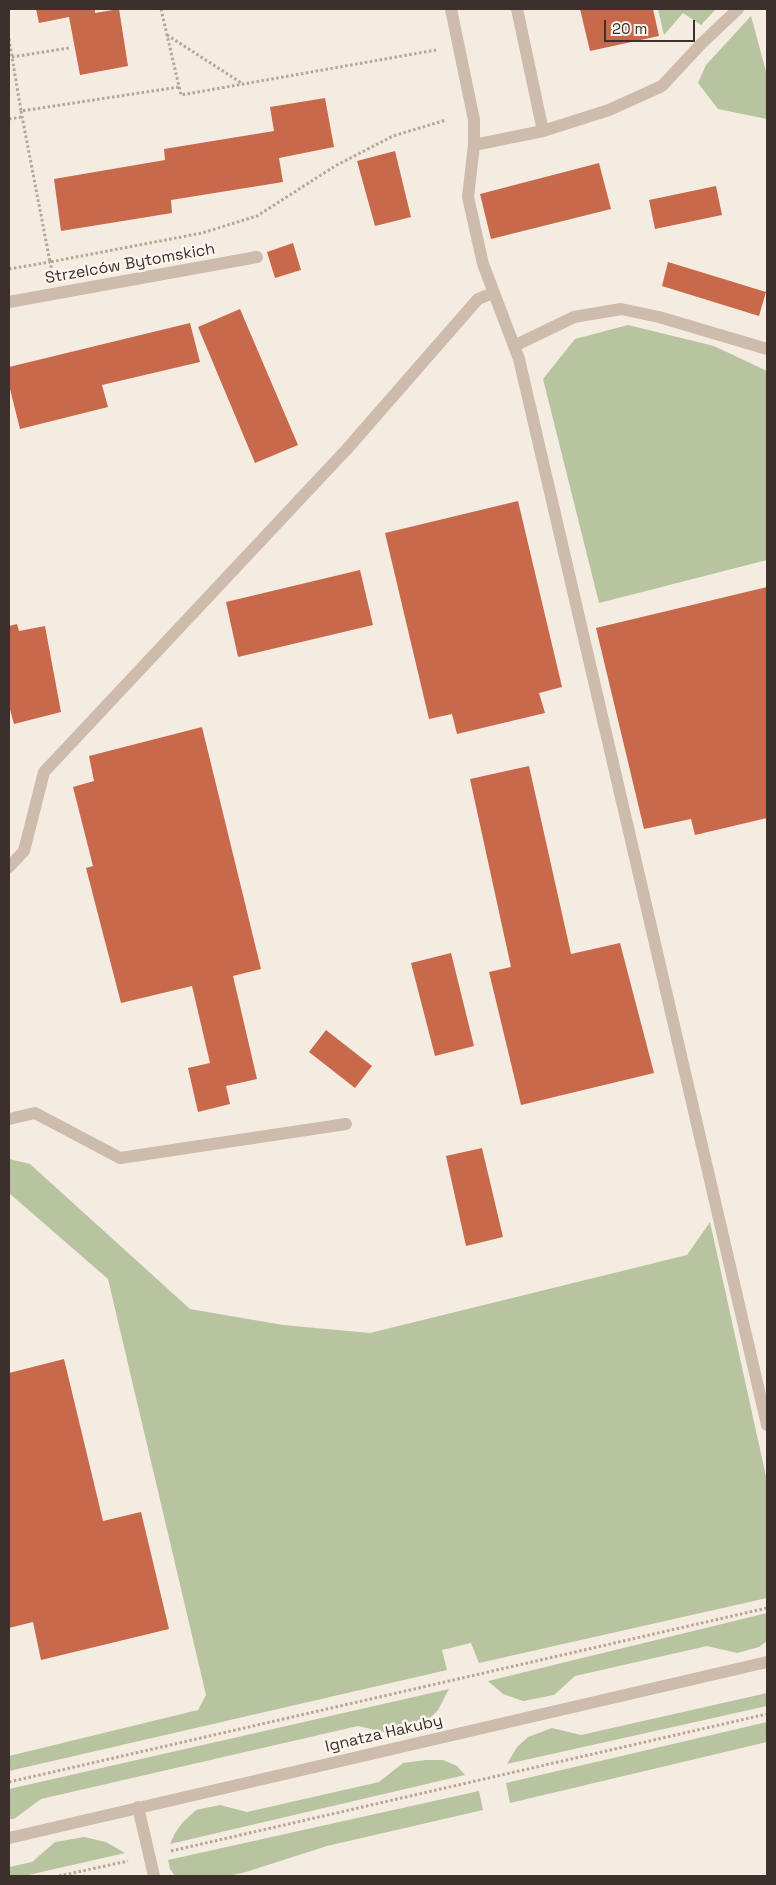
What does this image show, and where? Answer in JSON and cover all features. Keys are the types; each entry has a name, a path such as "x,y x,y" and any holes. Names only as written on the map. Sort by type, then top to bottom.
{"street":[{"path":"452,9 474,120 474,145 468,197 493,293 519,359 767,1425"},
{"path":"517,9 543,131"},
{"path":"474,145 543,131 609,110 662,86 701,44 738,9"},
{"name":"Strzelców Bytomskich","path":"9,302 257,257"},
{"path":"9,867 24,850 44,772 347,449 478,299 493,293"},
{"path":"514,346 574,317 621,309 659,317 767,349"},
{"path":"9,1119 35,1113 120,1158 346,1124"},
{"name":"Ignatza Hakuby","path":"9,1838 767,1662"},
{"path":"138,1807 154,1876"}],"path":[{"path":"161,9 181,95 436,50"},
{"path":"167,35 243,84"},
{"path":"9,39 56,294"},
{"path":"12,56 69,48"},
{"path":"21,111 179,87"},
{"path":"9,119 22,117"},
{"path":"9,270 202,233 257,216 334,166 393,136 446,120"},
{"path":"9,1782 767,1608"},
{"path":"59,1876 767,1714"}],"green space":[{"path":"658,9 716,9 701,25 683,13 664,35"},
{"path":"751,16 767,75 767,119 718,109 698,83 706,65"},
{"path":"628,325 714,346 767,371 767,560 599,603 543,379 575,339"},
{"path":"9,1159 30,1164 190,1309 283,1325 370,1333 687,1255 710,1222 767,1481 767,1598 479,1663 471,1643 442,1650 447,1670 9,1771 9,1756 198,1710 206,1695 108,1279 9,1193"},
{"path":"767,1613 767,1641 759,1647 737,1653 707,1646 575,1676 554,1695 523,1701 503,1694 488,1681"},
{"path":"449,1689 438,1710 429,1719 417,1726 388,1733 358,1726 41,1799 14,1819 9,1819 9,1789"},
{"path":"767,1693 767,1706 507,1764 517,1747 528,1737 552,1728 581,1735"},
{"path":"767,1722 767,1742 510,1803 506,1783"},
{"path":"443,1760 457,1766 465,1775 170,1844 183,1822 196,1810 220,1805 247,1812 379,1782 403,1763"},
{"path":"479,1791 483,1810 327,1846 246,1872 228,1876 175,1876 170,1869 168,1860"},
{"path":"84,1837 106,1842 125,1853 24,1876 9,1876 9,1867 32,1862 55,1842"}],"building":[{"path":"36,9 95,9 95,13 119,9 128,66 80,75 69,17 39,23"},
{"path":"580,9 653,9 659,36 590,51"},
{"path":"325,98 334,147 279,158 283,182 171,200 172,213 61,231 54,179 165,160 164,149 274,131 270,107"},
{"path":"395,151 411,217 375,226 357,161"},
{"path":"599,163 611,209 491,239 480,194"},
{"path":"716,186 722,215 655,229 649,200"},
{"path":"293,243 301,270 275,278 267,252"},
{"path":"668,262 766,292 759,316 662,286"},
{"path":"240,309 298,445 255,463 198,327"},
{"path":"190,323 200,362 102,385 108,407 20,429 9,385 9,367"},
{"path":"518,501 562,687 539,693 545,713 457,734 452,714 429,719 385,533"},
{"path":"360,570 373,625 238,657 226,602"},
{"path":"767,587 767,818 695,835 691,819 644,829 596,628"},
{"path":"17,624 19,631 45,626 61,712 14,724 9,706 9,626"},
{"path":"202,727 261,969 233,976 257,1079 226,1086 230,1104 198,1112 188,1068 210,1063 192,986 121,1003 86,868 93,866 73,787 94,781 89,756"},
{"path":"529,766 571,954 620,943 654,1073 521,1105 489,972 511,967 470,779"},
{"path":"451,953 474,1046 435,1056 411,963"},
{"path":"326,1030 372,1066 355,1088 309,1052"},
{"path":"482,1148 503,1237 466,1246 446,1156"},
{"path":"64,1359 103,1521 141,1512 169,1629 41,1660 33,1622 9,1628 9,1373"}]}
